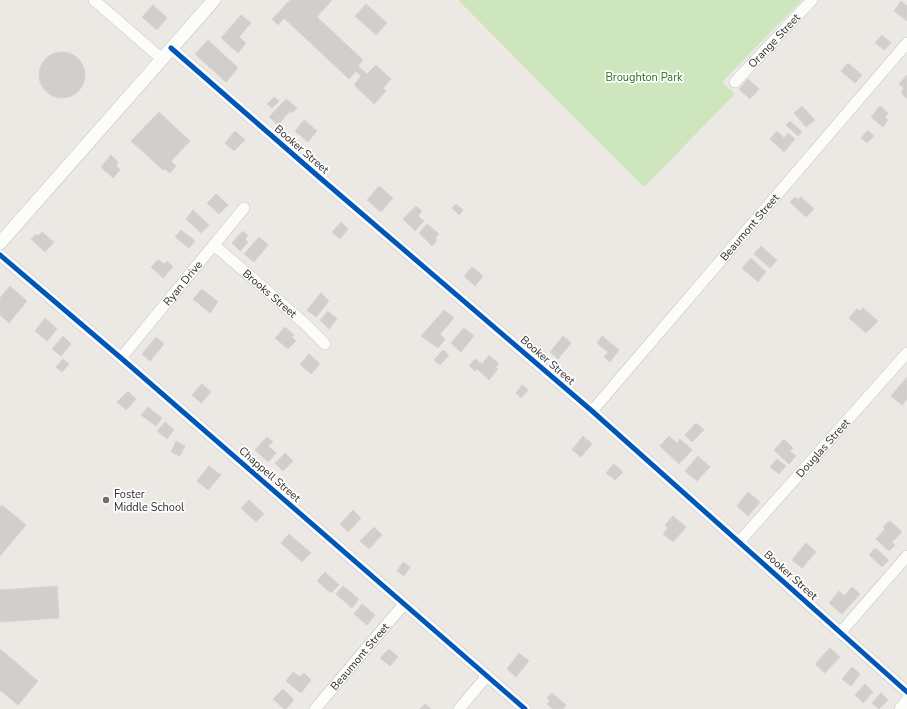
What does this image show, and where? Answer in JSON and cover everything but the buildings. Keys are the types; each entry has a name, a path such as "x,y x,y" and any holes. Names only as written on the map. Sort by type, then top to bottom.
{"street":[{"path":"94,0 162,58"},
{"path":"0,243 214,0"},
{"name":"Orange Street","path":"735,82 812,0"},
{"name":"Beaumont Street","path":"592,411 907,43"},
{"name":"Booker Street","path":"171,48 318,177 592,411 907,692"},
{"name":"Ryan Drive","path":"121,358 244,208"},
{"name":"Brooks Street","path":"214,245 303,322 325,344"},
{"name":"Chappell Street","path":"0,255 121,358 525,709"},
{"name":"Douglas Street","path":"739,542 907,353"},
{"path":"840,633 907,556"},
{"name":"Beaumont Street","path":"315,709 404,604"},
{"path":"459,709 487,676"},
{"path":"900,709 907,700"}],"green space":[{"name":"Broughton Park","path":"458,0 802,0 722,82 735,94 644,187"}],"cycle path":[{"path":"171,48 592,411 907,692"},
{"path":"0,255 121,358 525,709"}],"place":[{"name":"Foster Middle School","path":"106,500"}]}
